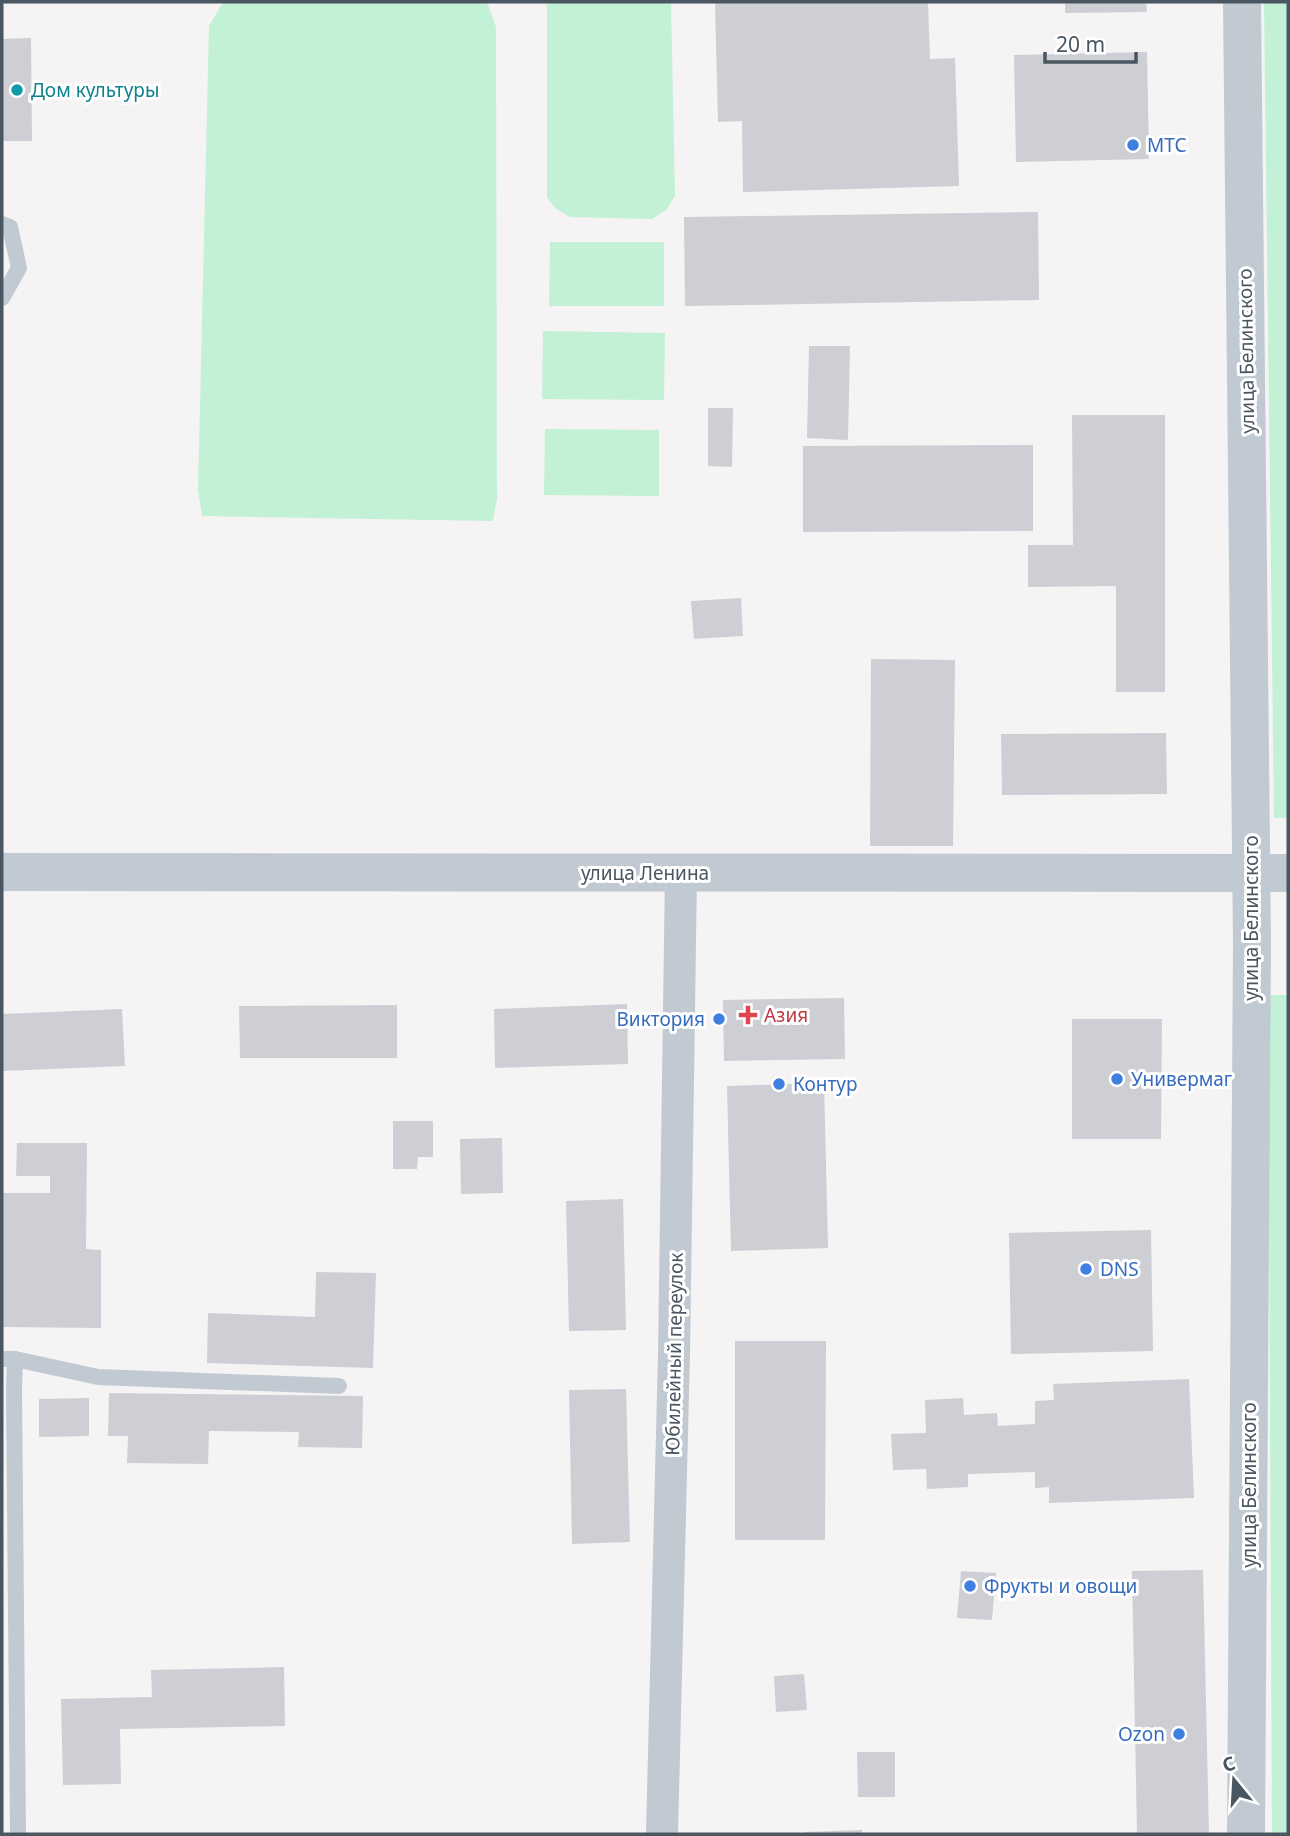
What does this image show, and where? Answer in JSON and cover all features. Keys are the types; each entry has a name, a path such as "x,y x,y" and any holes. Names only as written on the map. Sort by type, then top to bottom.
{"street":[{"name":"улица Белинского","path":"1242,2 1270,873 1246,1834"},
{"name":"улица Ленина","path":"2,872 1270,873"},
{"name":"Юбилейный переулок","path":"662,1834 675,1340 681,873"}],"lane":[{"path":"2,224 10,226 19,268 2,298"},
{"path":"18,1834 14,1391 9,1359 98,1377 339,1386"}],"green space":[{"path":"223,2 487,2 496,27 497,498 493,521 202,516 198,490 209,26"},
{"path":"547,2 671,2 675,196 666,210 652,219 570,217 555,208 547,197"},
{"path":"1264,2 1288,2 1288,818 1274,818"},
{"path":"550,242 664,242 664,306 549,306"},
{"path":"543,331 665,333 664,400 542,399"},
{"path":"545,429 659,430 659,496 544,495"},
{"path":"1268,995 1288,995 1288,1834 1272,1834"}],"building":[{"path":"715,2 928,2 930,59 955,58 959,186 743,192 742,121 718,122"},
{"path":"1065,2 1146,2 1147,12 1065,13"},
{"name":"Дом культуры","path":"31,38 32,141 2,141 2,39"},
{"path":"1147,52 1149,159 1016,162 1014,55"},
{"path":"1038,212 1039,300 685,306 684,217"},
{"path":"809,346 850,346 848,440 807,438"},
{"path":"708,408 733,408 732,467 708,466"},
{"path":"1072,415 1165,415 1165,692 1116,692 1116,586 1028,587 1028,545 1073,545"},
{"path":"1033,445 1033,531 803,532 803,446"},
{"path":"741,598 743,636 694,639 691,601"},
{"path":"871,659 955,660 953,846 870,846"},
{"path":"1166,733 1167,794 1002,795 1001,734"},
{"name":"Азия","path":"844,998 845,1059 724,1061 723,1000"},
{"path":"627,1004 628,1064 495,1068 494,1009"},
{"path":"397,1005 397,1058 240,1058 239,1006"},
{"path":"122,1009 125,1066 2,1071 2,1014"},
{"name":"Универмаг","path":"1072,1019 1162,1019 1161,1139 1072,1139"},
{"path":"824,1083 828,1248 731,1251 727,1086"},
{"path":"393,1121 433,1121 433,1157 418,1157 417,1169 393,1169"},
{"path":"502,1138 503,1193 461,1194 460,1139"},
{"path":"17,1143 87,1143 86,1249 101,1250 101,1328 2,1327 2,1193 50,1193 50,1176 16,1176"},
{"path":"623,1199 626,1330 569,1331 566,1201"},
{"path":"1151,1230 1153,1351 1011,1354 1009,1233"},
{"path":"316,1272 376,1273 373,1368 207,1363 208,1313 315,1317"},
{"path":"735,1341 826,1341 825,1540 735,1540"},
{"path":"1189,1379 1194,1498 1049,1503 1049,1487 1035,1488 1035,1472 968,1474 968,1487 927,1489 926,1469 893,1470 891,1434 926,1433 925,1400 963,1398 964,1415 997,1413 998,1426 1035,1424 1035,1401 1054,1400 1053,1384"},
{"path":"626,1389 630,1542 572,1544 569,1390"},
{"path":"109,1393 363,1396 362,1448 298,1447 299,1432 209,1431 208,1464 127,1463 128,1436 108,1436"},
{"path":"89,1398 89,1436 39,1437 39,1399"},
{"path":"1203,1570 1209,1834 1137,1834 1132,1571"},
{"path":"961,1571 996,1573 992,1620 957,1618"},
{"path":"284,1667 285,1726 120,1729 121,1784 63,1785 61,1699 152,1697 151,1670"},
{"path":"804,1674 807,1710 776,1712 774,1676"},
{"path":"857,1752 895,1752 895,1797 858,1797"},
{"path":"862,1830 862,1834 805,1834 805,1832"}],"place":[{"name":"Дом культуры","path":"17,90"},
{"name":"МТС","path":"1133,145"},
{"name":"Азия","path":"748,1015"},
{"name":"Виктория","path":"719,1019"},
{"name":"Универмаг","path":"1117,1079"},
{"name":"Контур","path":"779,1084"},
{"name":"DNS","path":"1086,1269"},
{"name":"Фрукты и овощи","path":"970,1586"},
{"name":"Ozon","path":"1179,1734"}]}
